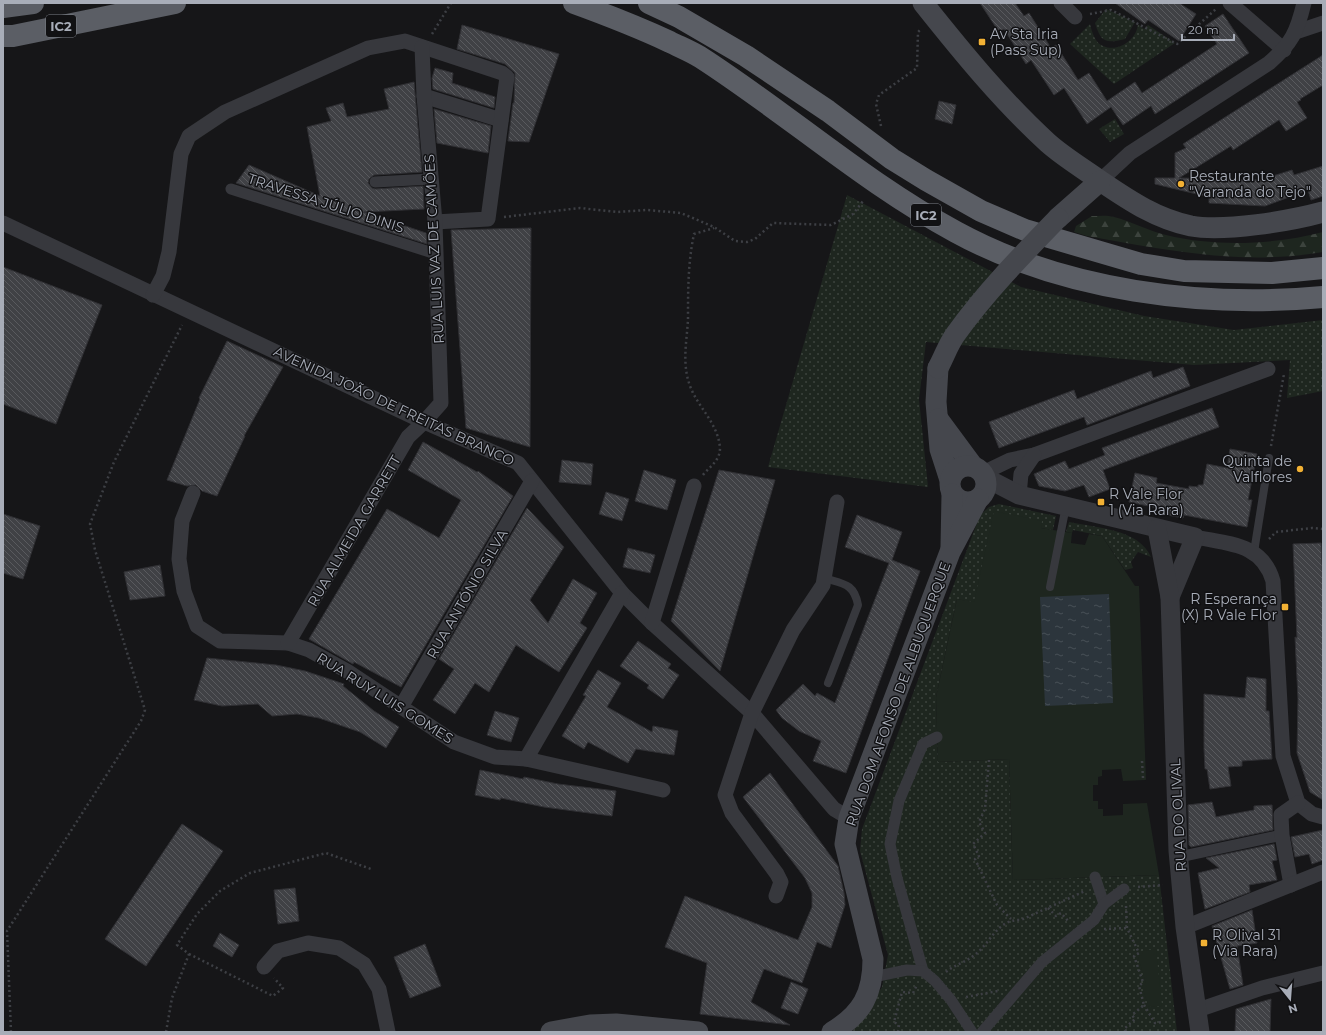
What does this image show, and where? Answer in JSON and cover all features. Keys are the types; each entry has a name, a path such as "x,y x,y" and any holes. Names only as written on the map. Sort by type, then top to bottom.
{"highway":[{"name":"IC2","path":"3,7 33,3"},
{"name":"IC2","path":"3,36 175,3"},
{"name":"IC2","path":"574,3 631,23 698,56 889,191 956,232 1010,258 1062,275 1147,292 1232,300 1323,297"},
{"name":"IC2","path":"649,3 679,17 746,56 828,111 892,159 926,180 981,211 1007,222 1051,238 1162,268 1184,271 1272,273 1323,268"}],"main road":[{"path":"923,3 958,47 1014,109 1060,153 1153,214 1192,226 1220,228 1301,218 1323,212"},
{"name":"RUA DOM AFONSO DE ALBUQUERQUE","path":"950,552 951,487 940,449 936,383 938,368 954,336 1009,270 1058,218 1100,180"},
{"path":"938,419 980,482"},
{"path":"960,467 980,482 973,501 962,501 951,487 955,470 960,467"},
{"name":"RUA DOM AFONSO DE ALBUQUERQUE","path":"832,1032 849,1021 866,998 873,977 873,958 845,844 849,818 950,552 980,482"},
{"path":"552,1032 590,1025 616,1024 698,1032"}],"street":[{"path":"1061,3 1075,18"},
{"path":"1230,3 1284,50"},
{"path":"1100,180 1130,153 1284,50 1296,32 1304,3"},
{"path":"1296,32 1323,23"},
{"path":"153,294 163,276 169,252 181,154 189,136 225,112 368,48 405,41 502,73 507,76 488,219 435,222"},
{"name":"RUA LUIS VAZ DE CAMÕES","path":"422,47 424,96 435,222 441,403 424,422"},
{"path":"424,96 500,120"},
{"path":"375,182 431,179"},
{"name":"TRAVESSA JÚLIO DINIS","path":"231,189 436,254"},
{"name":"AVENIDA JOÃO DE FREITAS BRANCO","path":"3,223 424,422 518,463 622,593 652,623 752,713 834,809 849,818"},
{"path":"980,482 1010,460 1034,455 1268,369"},
{"name":"RUA ALMEIDA GARRETT","path":"288,643 408,437 424,422"},
{"path":"1019,495 1021,474 1034,455"},
{"name":"RUA ANTÓNIO SILVA","path":"401,707 532,481"},
{"path":"980,482 1019,495 1157,529 1244,547 1254,552 1270,569 1273,581 1283,756 1298,803 1317,816"},
{"path":"652,623 694,486"},
{"name":"RUA RUY LUIS GOMES","path":"193,493 182,521 179,559 184,591 196,626 220,641 288,643 309,650 347,671 454,742 495,757 526,759 663,790"},
{"path":"776,896 781,882 778,874 732,813 725,795 752,713 793,630 823,585 837,502"},
{"name":"RUA DO OLIVAL","path":"1157,529 1170,597 1179,857 1185,927 1200,1032"},
{"name":"RUA DO OLIVAL","path":"1170,597 1195,537"},
{"path":"526,759 622,593"},
{"path":"937,737 923,744 899,801 890,844 897,878 923,971 951,1000 972,1032"},
{"path":"1291,885 1282,835 1282,816 1298,803"},
{"path":"1179,857 1282,835"},
{"path":"1185,927 1323,872"},
{"path":"1096,881 1104,904"},
{"path":"982,1032 1042,962 1094,920 1104,904 1124,888"},
{"path":"264,967 278,951 308,943 339,948 364,964 379,989 388,1032"},
{"path":"873,977 907,970 923,971"},
{"path":"1198,1010 1262,988 1323,973"}],"lane":[{"path":"1254,552 1269,458"},
{"path":"1050,587 1066,506"},
{"path":"824,578 850,586 857,596 858,605 828,683"}],"path":[{"path":"422,47 451,3"},
{"path":"1075,18 1111,10 1177,44 1216,8"},
{"path":"882,131 876,104 879,95 917,68 918,32 922,28"},
{"path":"488,219 580,208 617,212 647,210 681,213 714,227 735,240 747,242 755,239 773,223 831,225 853,214 863,202"},
{"path":"694,486 718,457 720,448 715,427 697,401 689,384 686,373 685,346 688,320 689,261 694,234 714,227"},
{"path":"11,1032 7,931 141,721 145,710 95,550 90,524 114,462 189,311"},
{"path":"1269,458 1286,368"},
{"path":"1254,552 1276,532 1312,528 1323,529"},
{"path":"989,760 985,809 979,822 985,833 973,844 979,856 975,859 997,905 1011,919 1022,920 1048,908 1096,881"},
{"path":"1142,761 1143,778 1146,778"},
{"path":"264,967 283,988 273,996 189,954 177,945 197,914 220,891 250,873 326,853 371,869"},
{"path":"1162,1022 1155,1023 1144,1004 1139,986 1143,982 1134,956 1139,953 1127,928 1124,888 1181,883"},
{"path":"1048,908 1056,916 1061,914 1079,932"},
{"path":"935,982 950,968 974,956 998,928 1011,919"},
{"path":"166,1032 172,998 189,954"},
{"path":"898,1032 899,1025 894,1022 902,992 913,993 923,971"},
{"path":"951,1000 1020,987"},
{"path":"1126,1032 1124,1029 1135,1019 1132,1015 1144,1004"}],"green space":[{"path":"1106,9 1135,22 1125,39 1108,41 1102,38 1099,34 1095,23"},
{"path":"1090,24 1096,40 1100,45 1109,48 1121,46 1131,39 1137,30 1138,24 1144,29 1148,25 1175,43 1114,84 1070,44"},
{"path":"1115,119 1124,134 1110,142 1099,129"},
{"path":"847,195 1021,287 1144,316 1234,330 1323,320 1323,391 1287,398 1290,360 1194,365 926,342 919,399 928,487 768,467"},
{"path":"1092,216 1111,216 1146,229 1185,239 1224,243 1285,240 1323,232 1323,252 1293,256 1234,257 1175,251 1087,236 1074,232 1076,226"},
{"path":"999,504 1056,516 1053,530 1040,528 1041,521 974,603 957,599 936,697 938,762 1009,759 1013,880 1159,875 1177,1032 852,1032 882,987 888,955 860,851 862,829 980,515 989,507"},
{"path":"994,511 1042,521 1041,528 1072,533 1071,543 1085,545 1089,534 1102,536 1135,586 1139,586 1146,780 1123,781 1121,769 1102,770 1102,776 1098,777 1098,785 1093,785 1093,801 1098,801 1098,809 1103,809 1103,816 1123,815 1123,804 1147,803 1159,875 1013,880 1009,759 938,762 936,697 957,599 974,602"},
{"path":"1069,522 1104,528 1127,535 1145,548 1151,557 1138,552 1131,562 1133,568 1125,570 1102,536 1073,530 1072,533 1066,532"},
{"path":"1156,949 1162,1006 1149,1007 1142,987 1146,983 1138,957 1143,954 1142,951"}],"water":[{"path":"1109,594 1113,703 1045,706 1040,597"}],"building":[{"path":"980,3 1015,3 1024,16 1029,13 1051,48 1056,45 1078,80 1089,73 1107,101 1135,82 1142,93 1217,44 1205,26 1223,14 1249,53 1155,114 1151,106 1123,125 1111,107 1087,124 1064,88 1054,95 1031,60 1026,64 1004,29 999,32"},
{"path":"1115,3 1179,3 1196,14 1179,41 1148,20 1145,24"},
{"path":"462,25 559,54 529,142 508,141 514,103 515,73 505,64 457,49"},
{"path":"1323,55 1323,85 1297,102 1307,118 1286,131 1279,120 1233,150 1231,146 1179,178 1260,180 1292,170 1294,175 1323,166 1323,196 1311,200 1308,190 1265,206 1209,203 1209,197 1155,184 1155,178 1175,178 1175,153 1186,148 1183,144"},
{"path":"435,68 453,73 452,83 495,97 494,108 433,89 432,78"},
{"path":"414,82 422,172 374,175 369,179 368,183 375,189 423,186 424,209 364,212 426,233 427,244 236,183 249,165 320,196 307,127 331,121 326,108 343,103 347,117 389,109 384,89"},
{"path":"939,101 956,105 952,124 935,119"},
{"path":"434,109 491,126 488,153 437,143"},
{"path":"531,228 530,447 466,428 451,230"},
{"path":"3,267 102,305 56,424 3,404"},
{"path":"227,341 283,367 244,436 217,496 202,491 196,485 187,486 167,480 200,399 199,398"},
{"path":"1183,367 1190,386 1087,425 1084,417 999,448 989,422 1074,390 1077,399 1151,371 1153,378"},
{"path":"1212,408 1219,427 1103,470 1110,489 1089,497 1084,485 1065,491 1039,486 1034,474 1065,461 1069,469 1105,455 1102,448"},
{"path":"423,442 477,472 478,471 513,496 401,687 354,662 353,664 309,639 387,509 439,538 461,500 408,470"},
{"path":"1230,449 1257,454 1248,500 1252,500 1247,527 1184,515 1183,518 1157,513 1158,508 1129,502 1135,473 1157,478 1156,483 1189,489 1189,486 1198,487 1198,485 1203,485 1207,464 1227,468"},
{"path":"562,460 593,464 591,485 559,482"},
{"path":"644,470 676,480 667,510 635,501"},
{"path":"719,470 775,480 720,671 671,621"},
{"path":"606,492 629,499 622,521 599,514"},
{"path":"527,508 564,547 530,600 548,623 573,579 597,593 580,623 587,628 559,672 516,645 489,692 475,683 455,714 433,700 454,669 439,659"},
{"path":"3,514 40,526 23,579 3,573"},
{"path":"857,515 902,532 892,560 920,571 846,773 813,761 821,741 799,731 782,718 776,710 803,684 815,696 817,693 835,703 889,563 845,547"},
{"path":"1321,543 1323,586 1323,800 1310,792 1297,753 1298,699 1295,637 1297,638 1293,544"},
{"path":"628,548 655,555 650,573 623,567"},
{"path":"160,565 165,596 130,600 124,572"},
{"path":"638,641 671,664 668,668 679,675 663,699 647,688 649,685 620,666"},
{"path":"207,658 276,665 305,671 344,684 343,686 374,711 399,727 386,748 360,732 319,718 297,714 272,716 258,704 222,706 194,700"},
{"path":"598,670 621,683 607,707 652,732 653,726 678,731 674,755 636,749 628,763 588,742 584,749 562,736 586,696 583,695"},
{"path":"1247,677 1266,679 1266,711 1269,711 1272,759 1242,761 1242,766 1228,767 1231,786 1210,789 1207,769 1205,769 1204,694 1245,698"},
{"path":"495,711 519,718 511,742 487,735"},
{"path":"480,770 523,779 524,777 558,784 616,791 612,816 544,807 501,798 500,800 475,795"},
{"path":"770,773 838,866 845,905 831,948 817,942 802,983 764,969 751,1002 790,1025 700,1014 707,963 665,947 685,896 798,940 812,907 812,893 805,878 743,797"},
{"path":"1212,802 1216,817 1254,810 1254,806 1272,805 1273,830 1191,847 1189,845 1188,805"},
{"path":"182,824 223,851 146,966 105,939"},
{"path":"1323,830 1323,860 1312,864 1309,854 1295,857 1291,837"},
{"path":"1274,844 1277,860 1272,861 1277,880 1249,885 1250,892 1205,909 1198,873 1219,868 1206,858"},
{"path":"295,888 299,921 278,924 274,890"},
{"path":"1252,910 1257,943 1237,946 1243,985 1230,989 1212,926"},
{"path":"220,933 239,945 232,957 213,946"},
{"path":"425,944 441,986 410,998 394,957"},
{"path":"791,982 808,989 798,1014 781,1008"},
{"path":"1271,999 1270,1032 1235,1032 1236,1009"}],"place":[{"name":"Av Sta Iria (Pass Sup)","path":"982,42"},
{"name":"Restaurante \"Varanda do Tejo\"","path":"1181,184"},
{"name":"Quinta de Valflores","path":"1300,469"},
{"name":"R Vale Flor 1 (Via Rara)","path":"1101,502"},
{"name":"R Esperança (X) R Vale Flor","path":"1285,607"},
{"name":"R Olival 31 (Via Rara)","path":"1204,943"}]}
